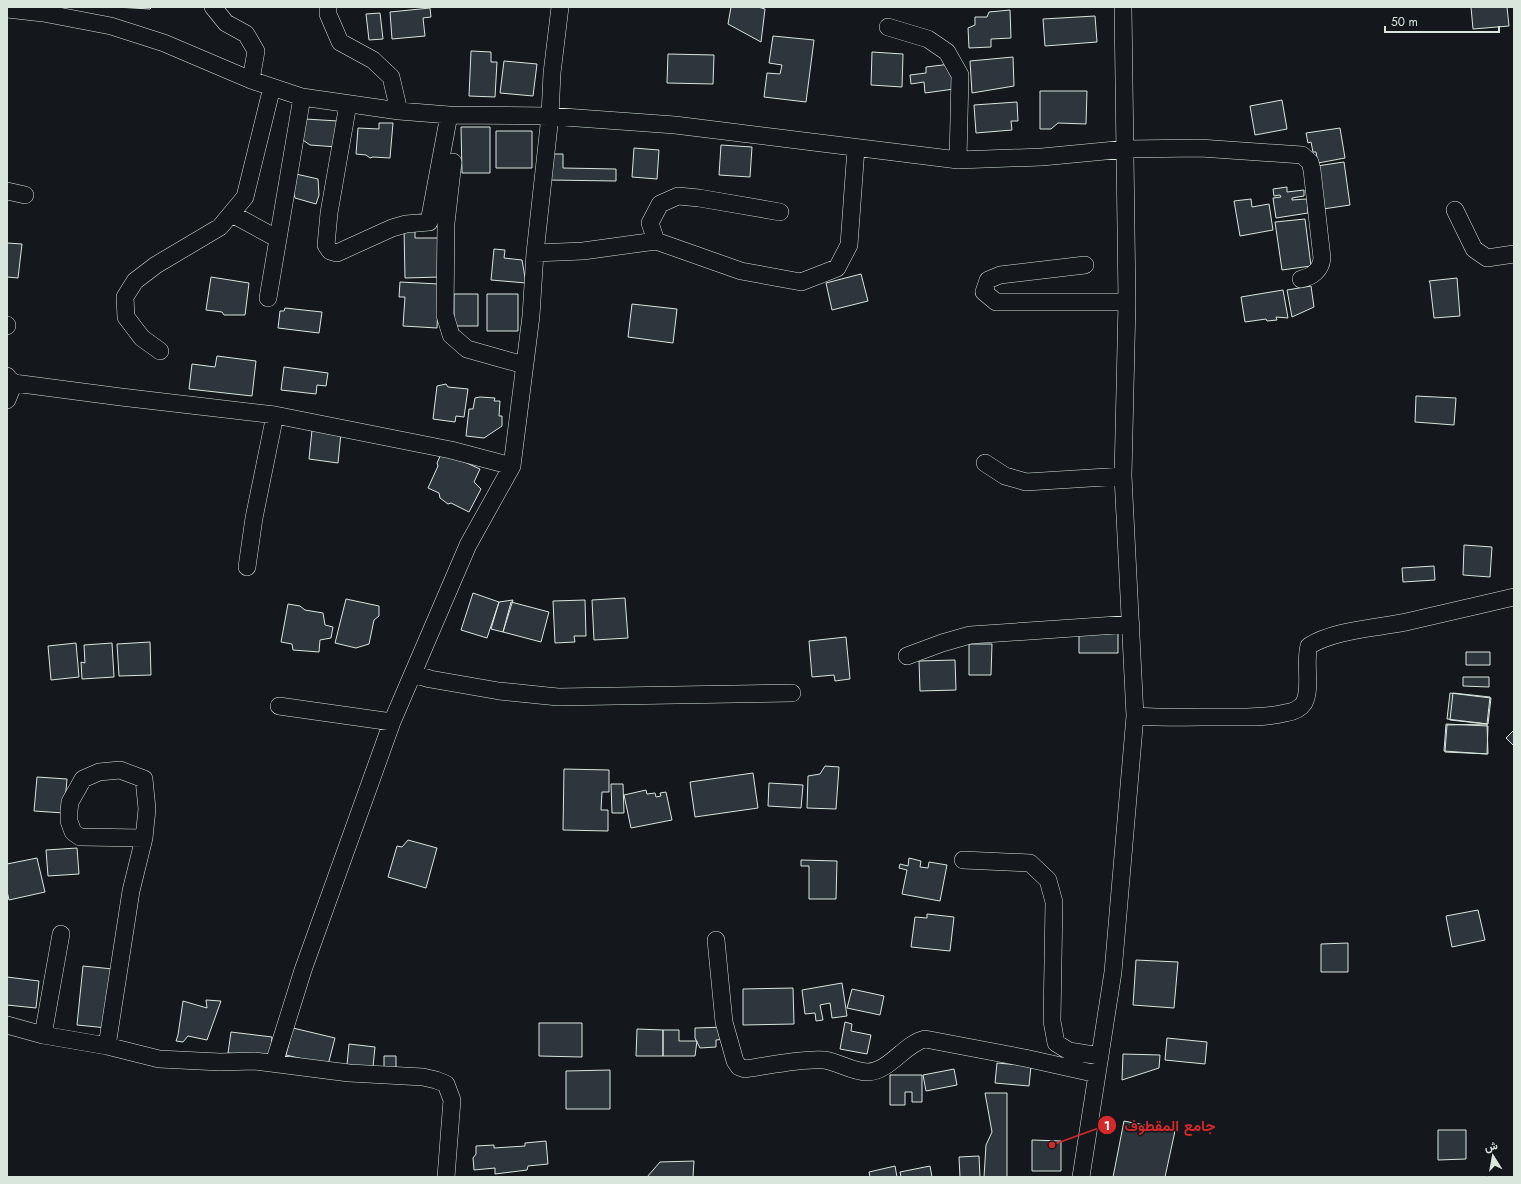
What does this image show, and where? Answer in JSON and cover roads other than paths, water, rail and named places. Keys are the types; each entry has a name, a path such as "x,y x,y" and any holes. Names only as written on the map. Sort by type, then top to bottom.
{"street":[{"path":"213,7 226,23 246,34 256,51 251,80"},
{"path":"328,7 328,14 340,42 373,60 391,77 399,111"},
{"path":"274,1063 302,970 392,722 468,546 512,466 531,316 535,253 550,116 552,73 560,7"},
{"path":"1080,1177 1113,972 1135,716 1123,476 1127,302 1123,7"},
{"path":"7,10 43,13 111,26 164,43 251,80 302,97 399,111 449,115 550,116 675,125 958,160 1042,157 1126,149 1200,148 1302,155 1310,162 1312,170 1322,263 1312,275 1301,279"},
{"path":"888,27 928,39 947,52 960,75 958,160"},
{"path":"160,351 142,338 126,317 125,297 135,281 156,265 220,227 245,197 272,88"},
{"path":"268,298 302,97"},
{"path":"348,104 329,213 326,245 330,251 337,253 392,228 406,224 429,222 449,115"},
{"path":"535,253 590,250 656,241 741,271 801,282 837,268 849,245 856,148"},
{"path":"453,162 446,223 445,284 445,315 451,335 467,349 524,366"},
{"path":"7,191 25,195"},
{"path":"656,241 650,223 660,204 678,196 780,212"},
{"path":"1455,210 1474,249 1487,258 1514,254"},
{"path":"232,214 278,240"},
{"path":"1085,265 1000,275 988,280 984,292 996,302 1127,302"},
{"path":"7,400 11,379 121,397 275,415 451,450 512,466"},
{"path":"247,567 254,518 275,415"},
{"path":"985,464 1005,476 1026,482 1123,476"},
{"path":"1135,716 1164,718 1237,717 1272,715 1290,712 1296,710 1303,704 1307,695 1306,654 1309,646 1318,640 1406,622 1514,597"},
{"path":"907,656 942,643 970,635 1131,624"},
{"path":"413,674 430,679 499,691 558,697 792,693"},
{"path":"279,706 392,722"},
{"path":"107,1046 131,891 144,838 147,809 144,779 120,770 99,772 83,779 70,802 69,820 73,832 80,837 144,838"},
{"path":"963,860 1030,864 1048,880 1054,902 1052,1021 1056,1043 1069,1051 1100,1056"},
{"path":"43,1035 62,934"},
{"path":"716,940 724,1022 734,1061 745,1069 803,1061 824,1060 852,1070 869,1072 878,1069 896,1058 913,1043 925,1039 1025,1058 1097,1074"},
{"path":"7,1026 43,1035 107,1046 159,1059 220,1062 254,1061 349,1073 423,1077 436,1080 446,1084 452,1100 446,1177"}],"place":[{"name":"جامع المقطوف","path":"1052,1145"}]}
